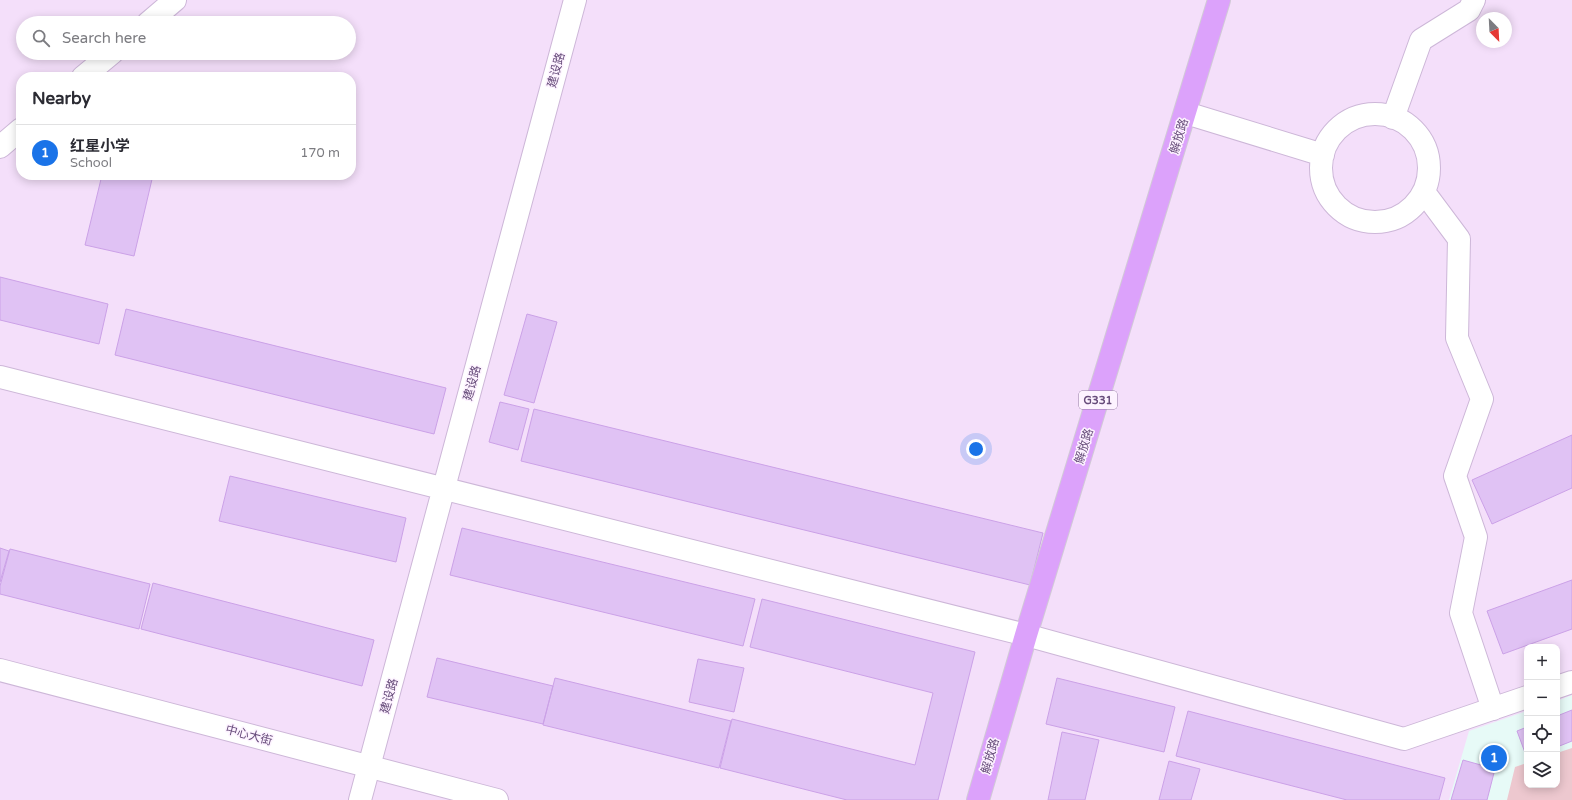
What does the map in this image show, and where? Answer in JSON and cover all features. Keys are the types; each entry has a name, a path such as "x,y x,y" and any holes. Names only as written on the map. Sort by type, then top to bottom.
{"highway":[{"name":"解放路","path":"978,800 1026,635 1186,113 1218,0"}],"street":[{"path":"156,16 175,0"},
{"name":"建设路","path":"360,800 575,0"},
{"path":"1394,118 1421,40 1470,10 1474,0"},
{"path":"89,72 104,60"},
{"path":"1186,113 1322,155"},
{"path":"1376,115 1394,118 1409,126 1421,140 1428,157 1429,175 1424,192 1413,206 1398,217 1381,222 1364,221 1348,215 1334,204 1325,189 1321,172 1322,155 1330,139 1342,126 1358,117 1376,115"},
{"path":"0,146 16,133"},
{"path":"1424,192 1459,239 1457,338 1482,399 1455,476 1476,537 1462,613 1493,709"},
{"path":"0,377 1026,635 1404,739 1524,698"},
{"name":"中心大街","path":"0,670 497,800"},
{"path":"1560,686 1572,682"}],"shaded area":[{"path":"0,0 1572,0 1572,800 0,800"},
{"path":"1572,695 1572,800 1449,800 1469,731 1524,712 1524,788 1560,788 1560,700"},
{"path":"1572,748 1572,800 1507,800 1515,767 1524,764 1524,788 1560,788 1560,752"}],"building":[{"path":"101,180 152,180 134,256 85,245"},
{"path":"0,277 108,304 99,344 0,320"},
{"path":"126,309 446,388 434,434 115,355"},
{"path":"527,314 557,322 534,403 504,395"},
{"path":"500,402 529,409 518,450 489,442"},
{"path":"534,409 1043,533 1030,585 521,461"},
{"path":"1572,435 1572,488 1492,524 1472,480"},
{"path":"230,476 406,518 396,562 219,521"},
{"path":"462,528 755,599 743,646 450,575"},
{"path":"0,548 9,551 0,582"},
{"path":"10,549 150,584 139,629 0,594 0,586"},
{"path":"1572,580 1572,629 1531,644 1524,644 1524,646 1503,654 1487,611"},
{"path":"153,583 374,640 362,686 141,629"},
{"path":"762,599 975,652 938,800 847,800 720,768 732,719 915,765 933,693 750,647"},
{"path":"437,658 553,686 543,724 427,697"},
{"path":"698,659 744,668 734,712 689,702"},
{"path":"555,678 731,721 719,768 543,725"},
{"path":"1057,678 1175,707 1164,752 1046,724"},
{"path":"1572,710 1572,741 1560,746 1560,716"},
{"path":"1188,711 1445,778 1439,800 1347,800 1176,756"},
{"path":"1524,728 1524,750 1517,731"},
{"path":"1062,732 1099,740 1085,800 1048,800"},
{"path":"1463,760 1495,769 1487,800 1451,800"},
{"path":"1169,761 1200,769 1191,800 1159,800"}],"place":[{"name":"红星小学","path":"1494,758"}]}
